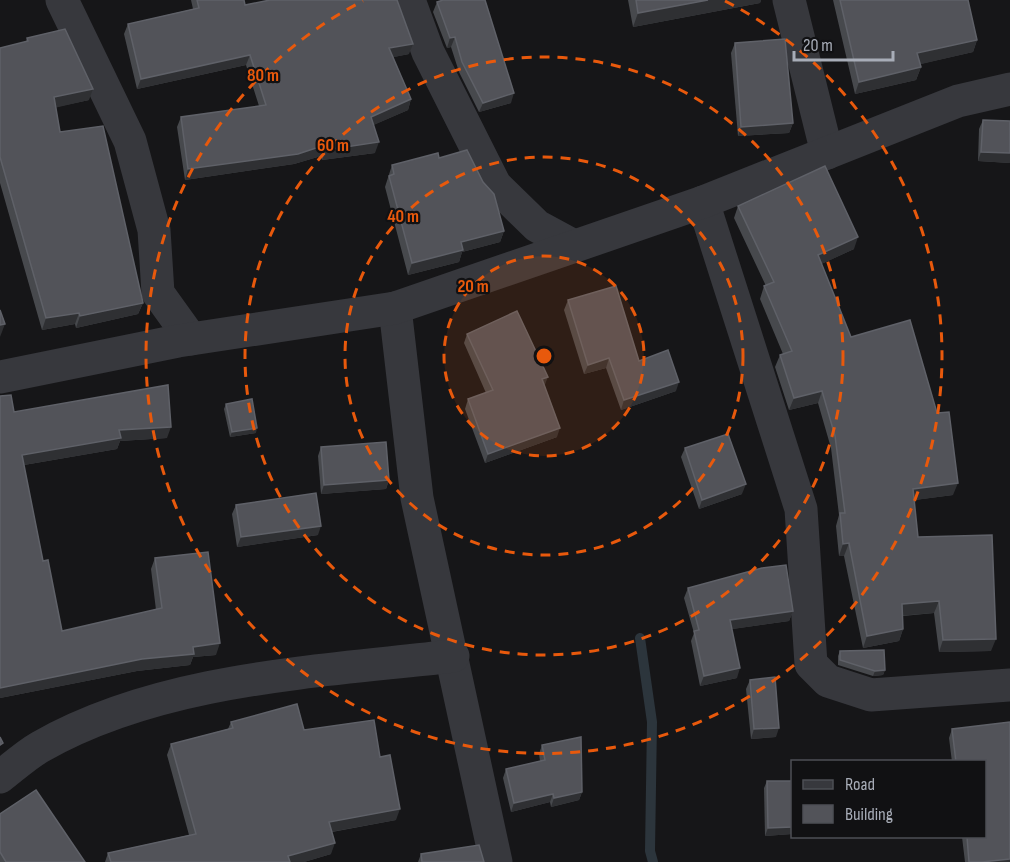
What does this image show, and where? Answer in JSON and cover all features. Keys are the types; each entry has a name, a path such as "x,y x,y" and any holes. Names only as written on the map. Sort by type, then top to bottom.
{"street":[{"path":"62,0 130,141 154,230 158,293 191,339"},
{"path":"409,0 428,52 495,185 537,226 574,246"},
{"path":"789,0 827,153"},
{"path":"0,377 191,339 395,308 703,202 958,101 1010,89"},
{"path":"703,202 801,509 811,664 828,681 871,695 1010,685"},
{"path":"395,308 417,498 496,862"},
{"path":"0,777 39,747 105,715 212,686 453,656"}],"building":[{"path":"197,0 244,0 245,5 270,0 397,0 413,44 389,48 411,99 371,117 379,142 326,150 325,145 298,154 188,169 181,117 266,105 250,55 141,79 128,24 199,8"},
{"path":"485,0 514,93 483,103 462,62 455,37 450,38 437,2"},
{"path":"636,0 708,0 638,13"},
{"path":"840,0 968,0 977,40 917,53 921,67 859,82"},
{"path":"65,29 93,89 54,97 60,132 103,126 143,303 80,316 79,313 46,318 0,157 0,48 28,41 27,38"},
{"path":"785,39 793,123 741,127 735,43"},
{"path":"983,120 1010,121 1010,153 981,152"},
{"path":"467,150 483,182 494,194 504,231 461,242 463,250 412,263 389,176 394,174 392,165 438,153 439,158"},
{"path":"825,166 858,237 818,255 851,337 910,320 937,413 949,412 958,483 913,489 918,537 992,535 996,639 943,640 939,601 902,604 903,629 867,636 849,543 843,544 840,513 845,513 835,436 822,391 794,398 780,355 792,351 764,286 774,282 738,206"},
{"path":"616,286 639,361 668,350 679,382 624,400 609,358 588,365 568,300"},
{"path":"0,310 5,324 0,325"},
{"path":"517,311 548,377 542,379 560,428 488,454 468,399 493,390 467,334"},
{"path":"168,385 171,427 119,430 121,438 22,455 43,561 48,560 62,631 162,608 155,558 208,552 220,643 193,647 194,654 142,659 0,688 0,396 11,395 14,412"},
{"path":"252,399 257,428 232,432 226,404"},
{"path":"728,434 746,484 702,500 685,448"},
{"path":"386,442 389,480 324,485 321,447"},
{"path":"316,493 321,526 241,537 236,505"},
{"path":"786,565 793,611 730,620 740,668 704,676 694,631 699,630 688,588 762,568"},
{"path":"884,650 885,670 875,671 840,660 840,651"},
{"path":"775,677 779,728 754,729 750,680"},
{"path":"297,704 304,730 374,720 380,757 390,755 400,809 329,822 335,843 288,856 290,862 111,862 108,853 196,834 171,744 233,728 231,722"},
{"path":"1010,722 1010,859 969,862 967,838 986,838 986,760 956,760 952,729"},
{"path":"581,737 582,792 554,798 553,794 514,803 506,769 545,760 542,745"},
{"path":"767,781 791,781 791,827 768,828"},
{"path":"36,790 85,862 6,862 0,852 0,814"},
{"path":"479,845 484,862 422,862 421,854"}],"waterway":[{"path":"640,638 652,722 650,851 653,862"}]}
